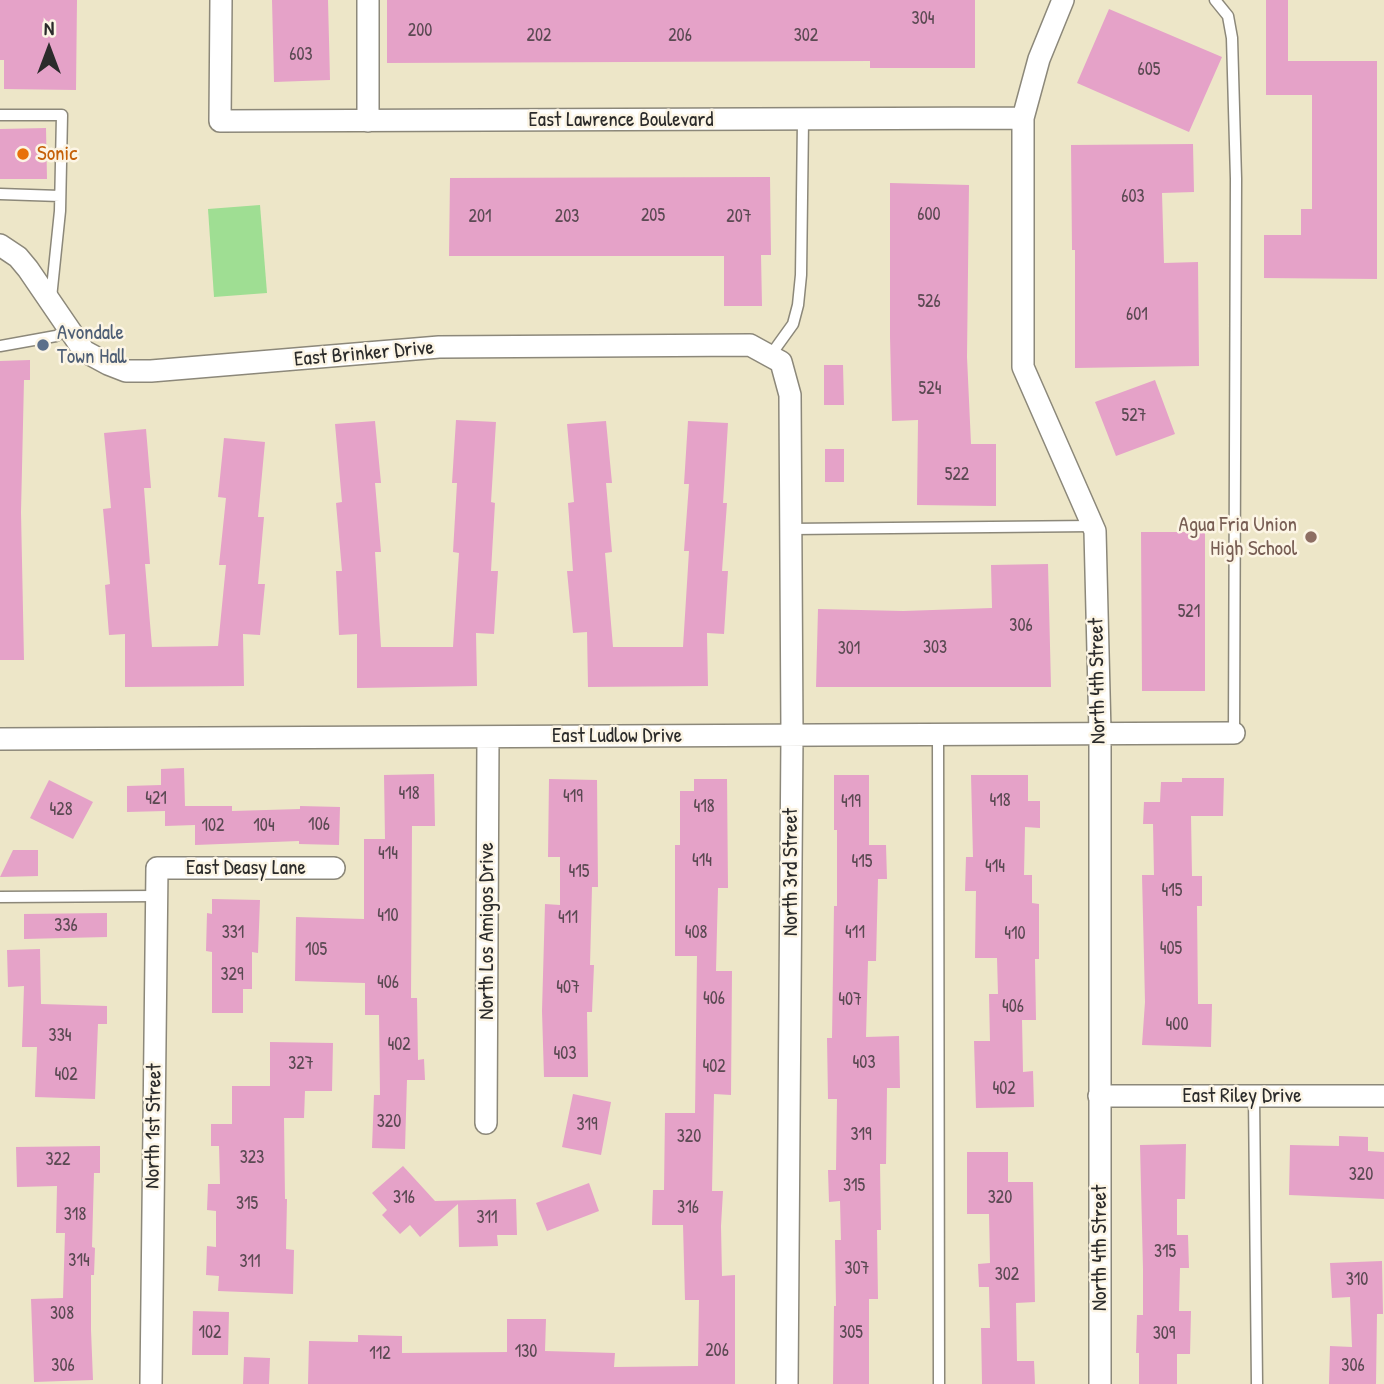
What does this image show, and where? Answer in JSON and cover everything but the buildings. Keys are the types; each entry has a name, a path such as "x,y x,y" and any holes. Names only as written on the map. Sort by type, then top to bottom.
{"street":[{"name":"East Lawrence Boulevard","path":"220,0 220,121 1023,118"},
{"path":"368,0 368,121"},
{"name":"North 4th Street","path":"1063,0 1039,59 1023,118 1023,367 1095,531 1100,733 1100,1384"},
{"name":"East Brinker Drive","path":"0,245 18,257 84,351 126,371 439,347 750,345 775,359"},
{"name":"North 3rd Street","path":"775,359 790,395 792,735 787,1384"},
{"name":"East Ludlow Drive","path":"0,739 1234,733"},
{"name":"North Los Amigos Drive","path":"486,1123 488,738"},
{"name":"East Deasy Lane","path":"157,867 334,867"},
{"name":"North 1st Street","path":"151,1384 157,867"},
{"name":"East Riley Drive","path":"1099,1096 1384,1096"}],"lane":[{"path":"1215,0 1228,16 1232,38 1234,733"},
{"path":"0,115 62,115 60,196 50,302"},
{"path":"775,359 793,324 798,305 801,275 803,120"},
{"path":"0,194 60,196"},
{"path":"0,346 56,336 68,329"},
{"path":"790,530 1092,526"},
{"path":"939,734 939,1384"},
{"path":"0,897 157,896"},
{"path":"1254,1096 1257,1384"}],"green space":[{"path":"260,205 267,293 214,297 208,209"}],"place":[{"name":"Sonic","path":"23,154"},
{"name":"Avondale Town Hall","path":"43,345"},
{"name":"Agua Fria Union High School","path":"1311,537"}]}
